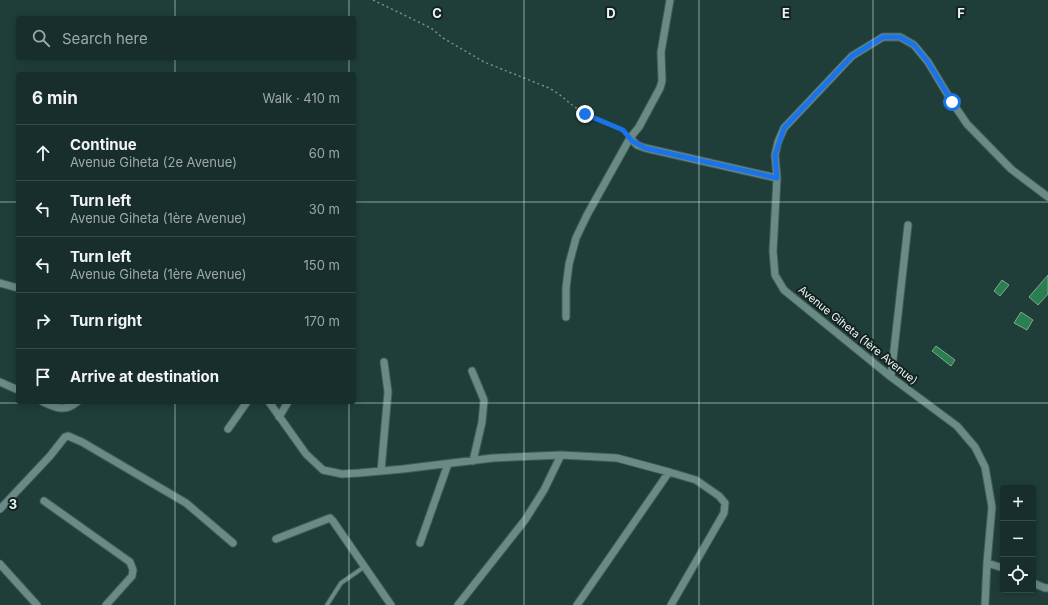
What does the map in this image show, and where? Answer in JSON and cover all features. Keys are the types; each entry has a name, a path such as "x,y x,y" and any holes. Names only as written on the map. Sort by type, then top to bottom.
{"street":[{"path":"566,317 566,288 569,264 576,238 587,215 630,138 639,127 662,81 661,52 670,0"},
{"name":"Avenue Giheta (1ère Avenue)","path":"985,605 992,507 985,467 975,447 957,426 891,377 784,290 775,275 774,251 777,178 775,155 784,128 852,56 883,37 900,37 914,45 928,62 967,124 1011,169 1048,197"},
{"path":"630,138 637,145 645,148 777,178"},
{"path":"891,377 908,225"},
{"path":"0,283 16,287"},
{"path":"381,471 388,392 384,362"},
{"path":"472,372 484,400 482,422 473,461"},
{"path":"0,382 16,389"},
{"path":"47,404 54,407 67,409 74,404"},
{"path":"228,429 246,404"},
{"path":"270,404 306,454 323,470 342,474 448,464 493,458 561,455 617,458 696,480 719,496 725,503 724,513 672,605"},
{"path":"279,417 287,404"},
{"path":"0,509 50,456 65,437 68,436 82,442 186,503 233,543"},
{"path":"458,605 525,520 544,490 561,455"},
{"path":"420,543 448,464"},
{"path":"577,605 670,472"},
{"path":"44,501 130,562 133,570 132,576 106,605"},
{"path":"276,539 330,518 391,605"},
{"path":"987,563 1000,567"},
{"path":"0,564 37,605"},
{"path":"1036,584 1048,588"}],"lane":[{"path":"326,605 341,583 364,567"}],"path":[{"path":"373,0 431,28 484,62 559,94 585,114 623,130 630,138"}],"building":[{"path":"1048,275 1048,294 1038,305 1029,297"},
{"path":"1002,280 1009,285 1000,296 994,291"},
{"path":"1021,312 1033,320 1027,330 1014,323"},
{"path":"936,346 955,360 951,366 932,351"}],"route":[{"path":"585,114 623,130 632,141 645,148 777,178 775,155 778,142 784,128 852,56 883,37 900,37 914,45 928,62 952,102"}]}
